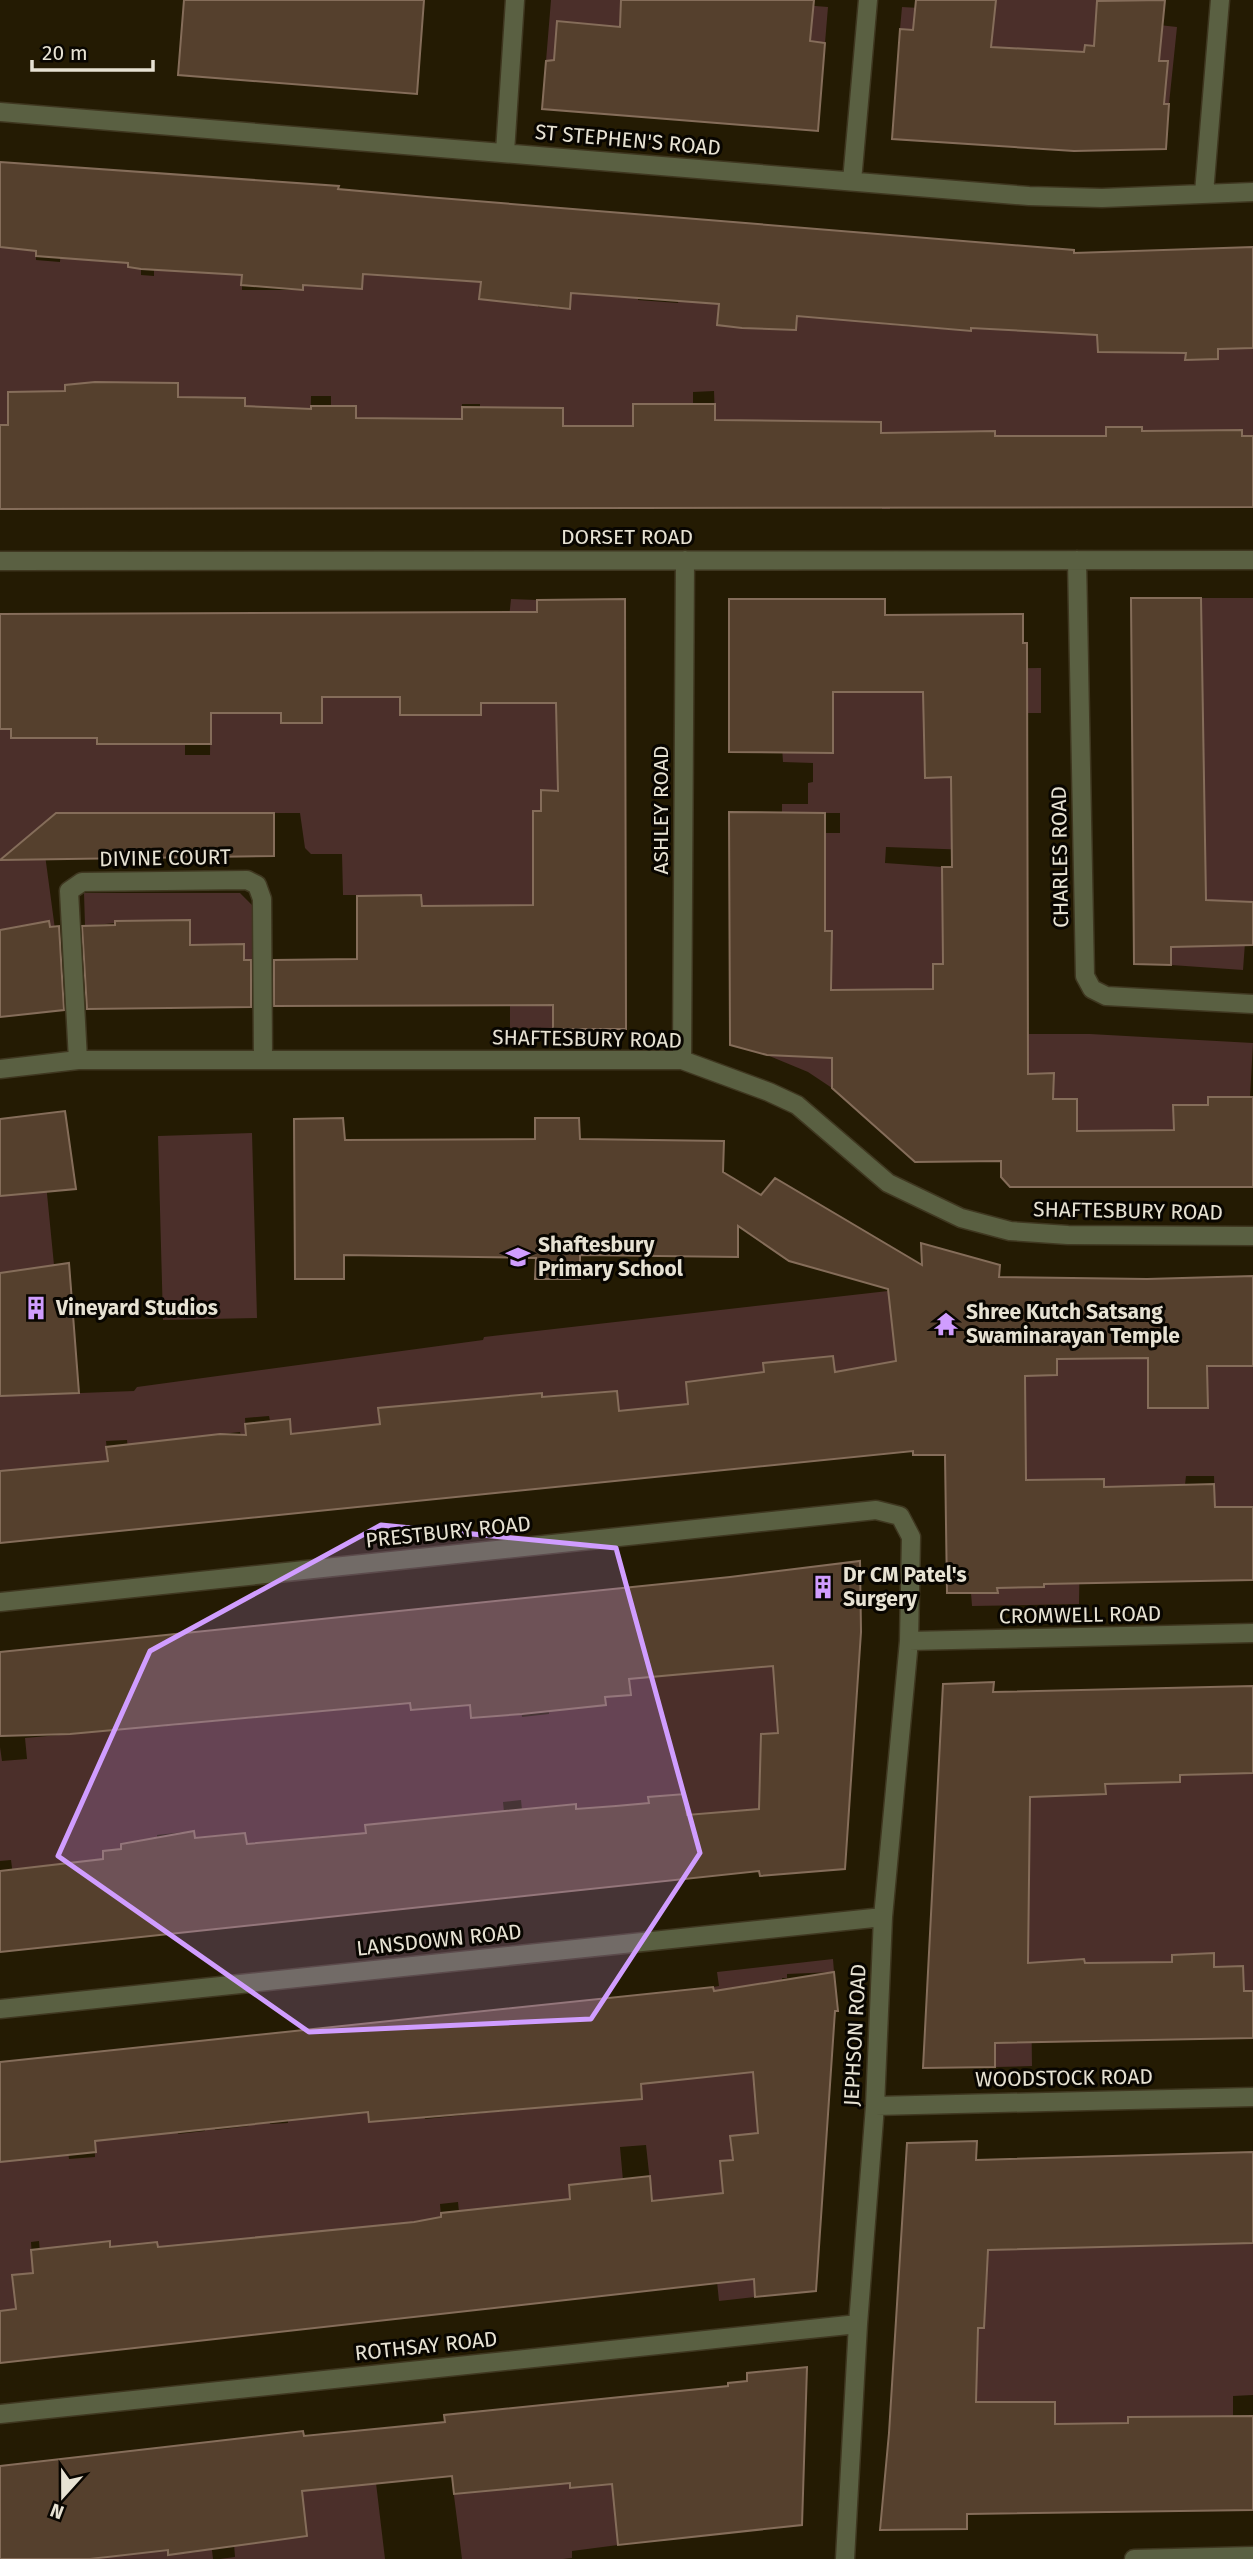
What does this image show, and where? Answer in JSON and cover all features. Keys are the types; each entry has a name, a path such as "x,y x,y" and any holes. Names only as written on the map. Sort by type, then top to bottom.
{"street":[{"path":"505,152 515,0"},
{"path":"852,181 868,0"},
{"path":"1204,193 1220,0"},
{"name":"ST STEPHEN'S ROAD","path":"0,112 1029,197 1102,198 1253,192"},
{"name":"ASHLEY ROAD","path":"682,1060 685,560"},
{"name":"CHARLES ROAD","path":"1077,560 1085,976 1092,989 1106,996 1253,1004"},
{"name":"DORSET ROAD","path":"0,561 1253,560"},
{"name":"DIVINE COURT","path":"78,1060 69,891 82,882 247,880 257,886 262,899 263,1060"},
{"name":"SHAFTESBURY ROAD","path":"0,1069 78,1060 682,1060 769,1091 797,1105 888,1183 961,1218 1010,1231 1068,1235 1253,1236"},
{"name":"PRESTBURY ROAD","path":"0,1602 876,1510 900,1516"},
{"name":"JEPHSON ROAD","path":"845,2559 858,2324 875,2106 883,1917 909,1641 911,1537 900,1516"},
{"name":"CROMWELL ROAD","path":"909,1641 1253,1633"},
{"name":"LANSDOWN ROAD","path":"0,2009 883,1917"},
{"name":"WOODSTOCK ROAD","path":"875,2106 1253,2096"},
{"name":"ROTHSAY ROAD","path":"0,2414 858,2324"},
{"path":"1134,2559 1253,2556"}],"highlighted area":[{"path":"381,1525 616,1548 700,1853 591,2019 309,2032 58,1856 150,1651"}],"shaded area":[{"path":"551,0 742,0 828,7 825,43 739,39 557,21 554,60 546,61"},
{"path":"996,0 1120,0 1119,3 1097,1 1096,18 1177,27 1169,104 1164,104 1167,61 1085,45 1084,52 1001,88 934,32 900,29 902,7 955,10"},
{"path":"63,216 96,261 128,263 128,267 141,268 141,275 154,276 154,269 242,275 242,290 303,290 306,237 351,289 362,289 363,274 438,245 436,280 481,282 479,298 538,303 538,307 570,309 564,257 581,294 620,297 623,261 641,263 638,300 678,303 682,266 699,267 696,302 719,304 718,325 795,330 801,274 817,317 855,321 859,279 876,281 873,323 913,327 916,286 930,328 971,331 974,295 1097,335 1098,352 1158,352 1187,336 1185,359 1218,349 1253,348 1253,436 1241,453 1241,430 1175,430 1142,435 1142,427 1107,427 1106,436 1040,436 1040,508 1034,508 1034,454 995,454 995,431 891,434 890,509 882,509 881,422 866,423 791,458 790,420 742,420 735,458 734,420 715,420 714,391 693,392 693,461 617,426 579,426 579,461 562,461 563,408 539,408 539,439 480,419 480,404 462,404 461,459 355,458 356,406 331,406 331,396 311,396 310,456 178,457 178,383 66,385 65,406 8,392 8,425 0,425 0,247 36,250 36,260 60,262"},
{"path":"1201,598 1253,598 1253,902 1248,902 1243,970 1171,965 1171,947 1206,946"},
{"path":"511,599 537,600 537,648 556,648 558,791 541,791 541,811 533,812 533,840 549,840 549,870 532,871 550,989 553,1029 510,1028 510,962 481,906 422,906 421,895 343,895 342,854 311,854 305,848 300,813 56,813 41,825 59,959 55,959 49,921 0,949 0,729 11,729 11,738 97,738 97,744 185,716 185,755 210,755 211,662 224,713 258,713 258,662 322,723 322,697 326,697 341,661 341,697 385,697 386,663 399,663 400,715 420,715 420,695 451,695 451,716 481,715 481,703 500,703"},
{"path":"1041,668 1041,713 1026,713 950,747 924,748 925,778 970,773 951,783 951,818 971,850 886,847 885,863 942,867 942,914 969,1034 1090,1034 1253,1043 1250,1097 1208,1097 1208,1105 1174,1105 1174,1130 1077,1137 1076,1099 1053,1099 1053,1074 1036,1074 1036,1137 884,989 831,990 832,1088 808,1072 767,1055 832,931 817,931 782,833 840,833 840,813 782,813 782,804 808,804 808,783 813,782 813,763 783,762 782,747 817,748 818,753 833,753 783,702 903,670"},
{"path":"84,893 240,893 255,908 254,961 244,960 243,944 227,944 226,950 190,960 189,920 171,920 171,929 135,921 85,926"},
{"path":"252,1133 257,1318 163,1320 158,1136"},
{"path":"44,1163 54,1265 0,1273 0,1190 1,1196 33,1193 31,1164"},
{"path":"888,1291 899,1388 888,1366 835,1372 833,1356 763,1363 764,1374 686,1382 688,1404 619,1411 617,1391 597,1392 544,1417 541,1393 437,1421 435,1402 378,1408 380,1424 304,1432 294,1463 289,1419 270,1421 269,1416 245,1418 246,1435 241,1436 240,1432 161,1441 129,1463 127,1440 106,1441 108,1461 86,1463 0,1494 0,1396 134,1391 137,1387 483,1340 484,1337"},
{"path":"1148,1328 1148,1408 1208,1408 1207,1366 1253,1366 1253,1507 1215,1507 1214,1476 1186,1476 1185,1485 1160,1485 1159,1493 1080,1538 1079,1604 972,1606 971,1593 997,1592 996,1485 1001,1358 1031,1376 1057,1375 1057,1358"},
{"path":"788,1606 778,1733 762,1734 774,1835 727,1811 712,1813 713,1830 687,1815 670,1795 648,1797 650,1819 578,1826 576,1804 526,1851 521,1800 503,1802 504,1812 366,1825 367,1847 341,1850 339,1835 319,1836 320,1852 307,1873 303,1839 286,1840 250,1877 245,1833 211,1837 198,1864 194,1831 157,1835 160,1868 146,1841 121,1844 123,1871 121,1850 103,1851 105,1873 70,1877 69,1863 48,1865 51,1898 13,1876 11,1860 0,1861 0,1747 2,1761 27,1759 25,1738 70,1734 66,1697 139,1711 142,1728 179,1725 178,1707 194,1705 196,1723 382,1706 410,1698 411,1710 438,1708 467,1677 472,1718 495,1716 521,1702 522,1717 549,1714 548,1702 577,1708 606,1705 599,1639 631,1694 629,1675"},
{"path":"1198,1760 1253,1773 1253,1991 1244,1991 1243,1966 1221,1966 1214,1993 1214,1953 1172,1955 1172,1968 1157,1962 1085,1964 1084,1959 1057,1961 1031,1987 1032,2066 995,2067 995,2047 972,2047 1029,1902 1030,1856 1022,1855 1027,1764 1053,1796 1105,1794 1105,1780 1198,1775"},
{"path":"833,1959 834,1972 787,1974 787,1978 782,1978 781,2130 730,2136 733,2160 720,2161 751,2237 755,2297 719,2301 709,2204 681,2197 652,2201 646,2145 620,2147 625,2203 460,2223 458,2202 440,2204 445,2260 431,2219 414,2221 415,2237 362,2242 360,2227 278,2235 159,2261 157,2242 139,2244 112,2268 109,2241 40,2255 39,2241 31,2242 33,2273 16,2309 0,2311 0,2162 36,2158 67,2143 69,2159 95,2157 92,2097 175,2114 178,2134 205,2131 203,2114 213,2113 215,2130 249,2126 247,2107 267,2105 270,2124 288,2123 286,2098 342,2115 359,2113 364,2071 370,2122 424,2114 425,2119 522,2109 562,2047 568,2106 604,2103 640,2074 718,2030 713,1987 719,1986 717,1972"},
{"path":"1176,2200 1177,2245 1218,2244 1232,2219 1233,2244 1253,2243 1253,2395 1233,2396 1233,2433 1223,2460 1222,2416 1184,2416 1185,2463 1168,2463 1167,2416 1129,2417 1129,2460 1115,2460 1113,2423 1075,2424 1056,2467 1055,2402 953,2485 977,2359 978,2342 966,2341 966,2329 984,2328 988,2240 1013,2249 1050,2248 1049,2202 1065,2248 1107,2247 1106,2204"},
{"path":"566,2453 571,2488 590,2486 588,2470 617,2467 614,2510 618,2545 572,2551 572,2558 563,2559 462,2559 453,2488 507,2482 508,2489 534,2486"},
{"path":"300,2480 311,2490 376,2483 385,2559 220,2559 235,2557 234,2544 307,2536"},
{"path":"205,2490 213,2559 68,2559 167,2544 169,2555 197,2552"}],"building":[{"path":"184,0 424,0 417,94 178,75"},
{"path":"621,0 814,0 810,41 825,43 818,131 542,109 546,61 554,60 557,21 620,27"},
{"path":"916,0 996,0 991,47 1084,52 1085,45 1094,46 1097,1 1165,0 1159,61 1168,61 1164,104 1169,104 1166,149 1074,151 892,139 900,29 913,30"},
{"path":"0,162 339,186 338,189 1074,250 1074,253 1253,247 1253,348 1218,349 1218,359 1185,360 1186,353 1098,352 1097,335 971,328 971,331 797,316 796,330 742,328 717,325 719,304 571,293 570,309 479,299 481,282 363,274 362,289 303,285 303,290 241,285 242,275 141,269 128,267 128,263 36,256 36,251 0,247"},
{"path":"95,382 178,383 178,397 245,398 245,406 311,409 311,406 356,406 356,418 462,419 462,407 563,408 563,426 633,426 633,404 715,404 715,420 881,422 881,433 995,431 995,436 1106,436 1106,427 1142,427 1142,431 1242,430 1242,436 1253,436 1253,507 0,509 0,425 8,425 8,392 65,391 65,385"},
{"path":"1131,598 1201,598 1206,900 1253,902 1253,945 1171,947 1171,965 1134,964"},
{"path":"625,599 626,1029 553,1029 553,1005 274,1006 274,960 357,959 357,896 421,895 422,906 533,905 533,811 541,811 541,790 558,791 556,703 481,703 481,715 400,715 400,697 322,697 322,723 281,723 281,713 211,713 211,744 97,744 97,738 11,738 11,729 0,729 0,614 537,612 537,600"},
{"path":"729,599 885,599 885,615 1023,614 1023,643 1027,643 1028,1074 1054,1073 1053,1099 1077,1099 1077,1131 1174,1130 1173,1105 1208,1105 1208,1097 1253,1097 1253,1187 1010,1187 1001,1177 1001,1161 915,1162 832,1088 832,1058 767,1055 730,1045 729,812 825,813 825,931 832,931 831,990 933,989 933,964 943,964 942,867 952,867 951,777 925,778 923,692 833,692 833,753 729,752"},
{"path":"56,813 274,813 274,856 0,860"},
{"path":"190,920 190,945 244,944 244,960 251,960 251,1007 87,1009 82,926 115,925 115,921"},
{"path":"49,921 50,927 59,926 64,1010 0,1017 0,930"},
{"path":"65,1111 76,1189 0,1196 0,1119"},
{"path":"343,1118 345,1140 535,1139 535,1118 579,1118 580,1139 724,1141 723,1172 761,1195 775,1178 922,1265 921,1243 1000,1265 999,1277 1147,1279 1253,1276 1253,1366 1207,1366 1208,1408 1148,1408 1148,1358 1057,1359 1057,1375 1025,1376 1026,1480 1104,1479 1104,1487 1214,1484 1215,1507 1253,1507 1253,1580 1044,1584 1044,1587 997,1588 998,1593 947,1593 945,1455 913,1455 913,1451 0,1543 0,1471 108,1461 106,1447 220,1434 246,1435 245,1424 290,1419 291,1434 380,1424 378,1408 542,1393 542,1397 617,1391 619,1411 688,1404 686,1382 764,1372 763,1363 833,1356 835,1372 896,1361 888,1289 789,1261 738,1226 738,1257 580,1255 580,1279 535,1279 536,1258 344,1255 344,1279 295,1279 294,1119"},
{"name":"Vineyard Studios","path":"69,1263 79,1393 0,1396 0,1273"},
{"path":"860,1561 861,1632 845,1869 760,1876 759,1871 0,1952 0,1871 103,1859 103,1851 121,1849 121,1844 194,1831 195,1838 245,1833 247,1844 366,1833 365,1825 576,1804 576,1809 649,1803 648,1797 685,1794 687,1815 759,1809 761,1734 778,1733 773,1666 629,1679 631,1695 605,1697 606,1705 522,1714 471,1718 470,1705 411,1710 410,1703 70,1734 0,1736 0,1652 730,1577"},
{"path":"994,1682 993,1692 1253,1686 1253,1773 1180,1775 1180,1782 1105,1784 1106,1794 1030,1797 1028,1963 1084,1959 1085,1963 1172,1962 1172,1955 1214,1953 1214,1967 1243,1966 1244,1991 1253,1991 1253,2038 995,2043 995,2067 923,2068 943,1684"},
{"path":"834,1972 838,2011 835,2011 816,2291 755,2297 754,2279 0,2363 0,2311 16,2309 12,2275 33,2273 31,2250 110,2241 110,2247 157,2242 158,2247 414,2222 441,2217 441,2213 570,2199 569,2185 650,2176 652,2201 723,2193 720,2161 733,2160 730,2136 758,2133 753,2072 641,2084 642,2099 369,2122 368,2112 95,2141 96,2152 0,2162 0,2062 713,1987 714,1991"},
{"path":"977,2141 976,2160 1253,2152 1253,2243 988,2250 984,2328 978,2328 976,2402 1055,2402 1055,2424 1128,2423 1128,2417 1253,2416 1253,2510 967,2514 967,2529 880,2530 889,2433 907,2143"},
{"path":"807,2367 802,2525 618,2545 612,2484 570,2488 570,2483 454,2494 452,2476 302,2491 307,2536 168,2555 168,2550 90,2559 0,2559 0,2466 303,2431 304,2436 445,2422 444,2415 728,2386 728,2383 747,2381 747,2373"}],"place":[{"name":"Shaftesbury Primary School","path":"518,1257"},
{"name":"Vineyard Studios","path":"36,1308"},
{"name":"Shree Kutch Satsang Swaminarayan Temple","path":"946,1324"},
{"name":"Dr CM Patel's Surgery","path":"823,1587"}]}
